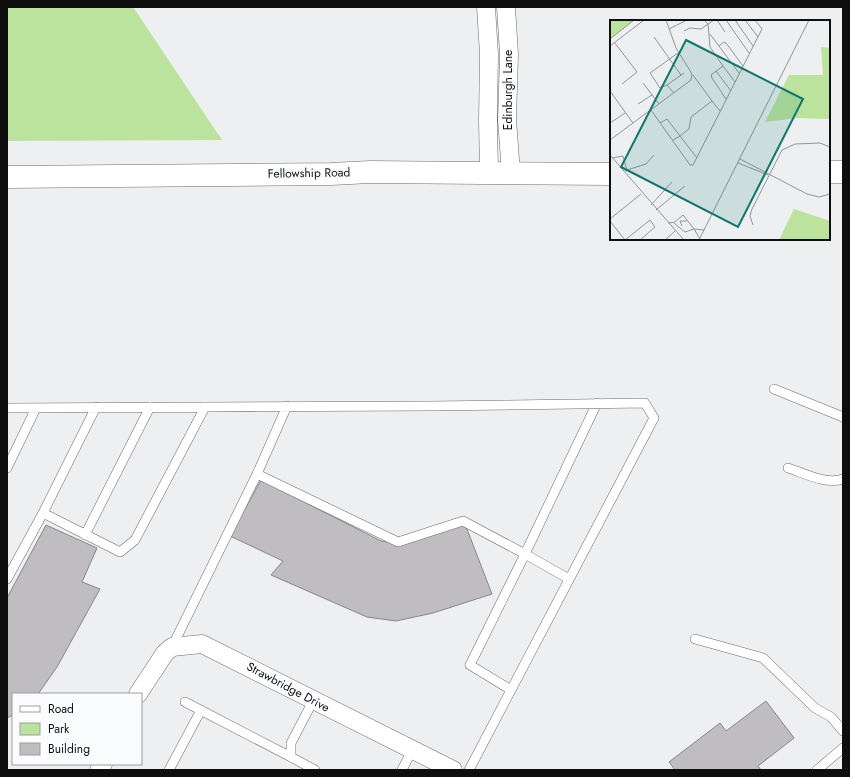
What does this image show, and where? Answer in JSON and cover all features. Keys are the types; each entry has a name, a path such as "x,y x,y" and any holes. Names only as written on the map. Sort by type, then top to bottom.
{"street":[{"name":"Edinburgh Lane","path":"486,7 489,54 489,173"},
{"name":"Edinburgh Lane","path":"506,7 509,54 507,120 511,173"},
{"name":"Fellowship Road","path":"7,177 331,174 370,172 610,174"},
{"path":"830,172 843,172"},
{"name":"Strawbridge Drive","path":"172,647 202,644 453,770"},
{"path":"139,693 164,653 172,647"}],"lane":[{"path":"774,389 843,417"},
{"path":"511,690 470,665 597,403"},
{"path":"7,408 430,406 645,403 654,418 469,770"},
{"path":"172,647 256,474 287,406"},
{"path":"7,579 42,514 96,407"},
{"path":"85,535 150,407"},
{"path":"42,514 120,552 135,540 205,407"},
{"path":"7,468 36,408"},
{"path":"788,468 826,480 832,481 843,479"},
{"path":"256,474 398,542 463,521 569,579"},
{"path":"695,639 763,658 815,708 831,717 843,731"},
{"path":"291,757 290,743 313,700"},
{"path":"185,702 315,770"},
{"path":"169,770 201,710"},
{"path":"816,770 843,748"},
{"path":"402,770 412,750"}],"green space":[{"path":"7,7 133,7 222,140 7,141"}],"building":[{"path":"261,480 381,541 404,544 465,524 492,594 433,613 396,621 367,617 271,575 283,561 230,536"},
{"path":"46,525 97,548 82,582 100,589 57,667 39,693 12,693 12,716 7,718 7,598"},
{"path":"766,701 794,738 758,766 761,770 675,770 669,762 720,723 726,731"}]}
